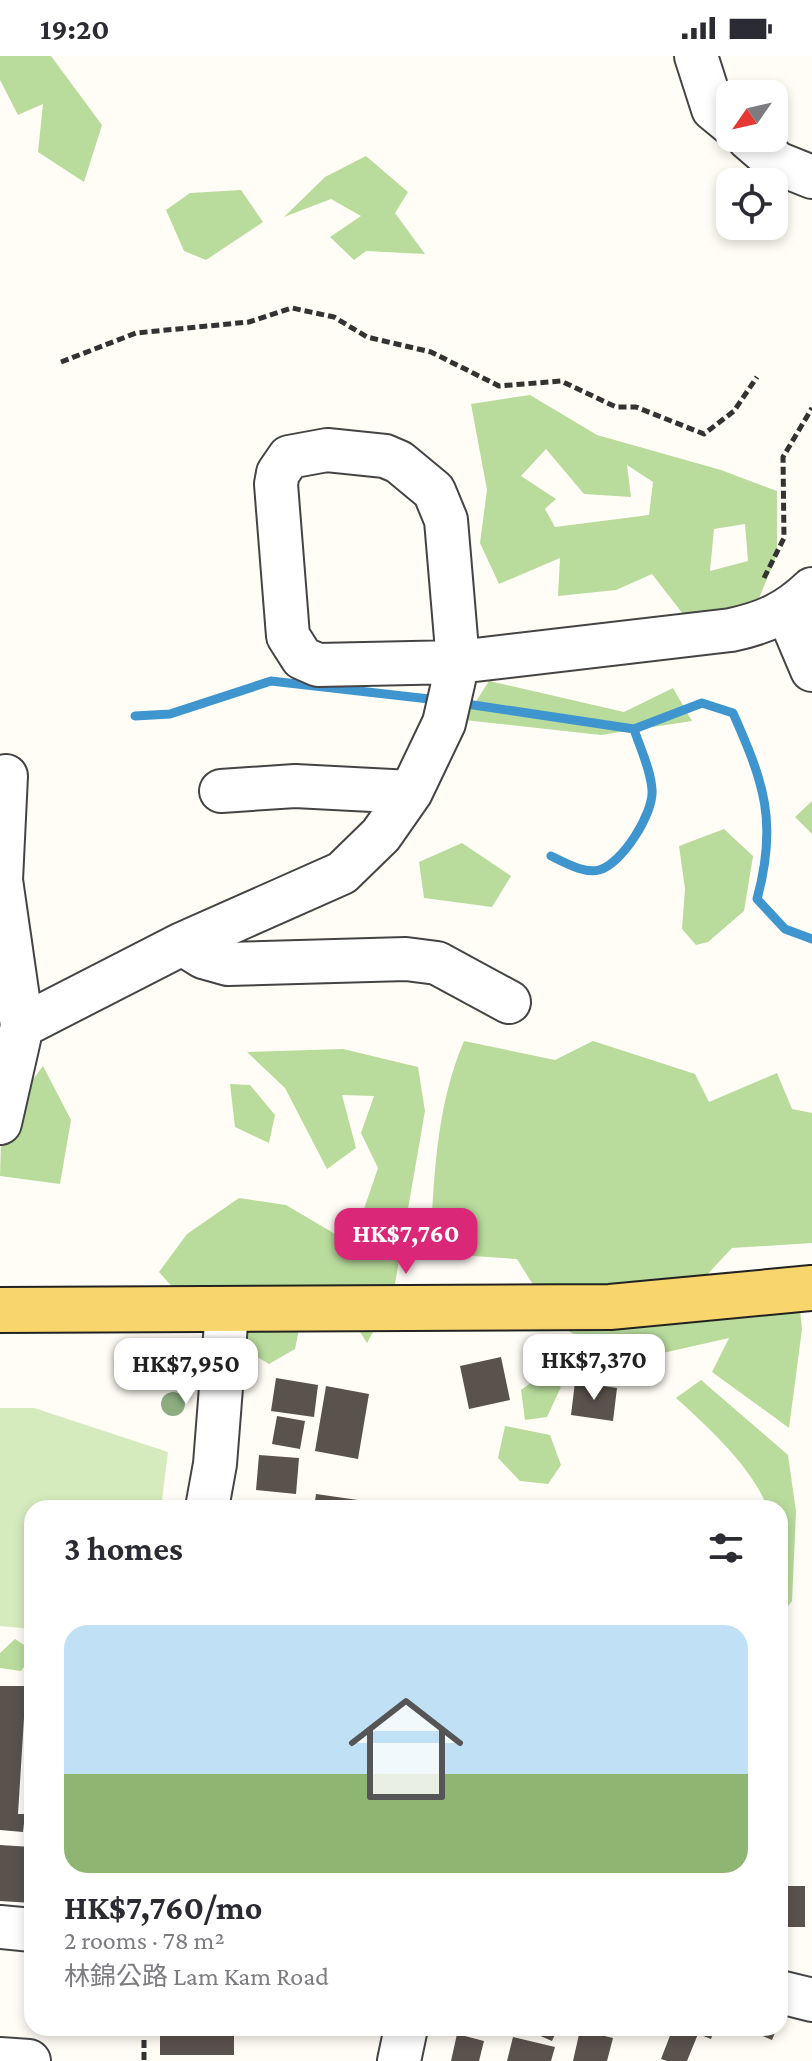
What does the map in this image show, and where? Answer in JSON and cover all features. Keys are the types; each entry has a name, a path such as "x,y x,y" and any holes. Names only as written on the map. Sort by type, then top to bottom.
{"main road":[{"path":"0,1310 610,1307 812,1288"}],"street":[{"path":"696,56 716,111"},
{"path":"764,152 777,163 812,177"},
{"path":"22,1026 182,944 342,873 381,835 411,792 444,723 458,662 449,535 434,491 412,470 385,456 327,450 289,457 278,473 276,484 288,636 295,652 318,665 458,662 731,630 755,625 787,594 812,670"},
{"path":"0,1123 22,1026 1,880 6,776"},
{"path":"221,791 295,786 411,792"},
{"path":"182,944 203,957 228,964 406,959 437,963 509,1002"},
{"path":"208,1500 215,1464 227,1311"},
{"path":"0,1927 24,1929"},
{"path":"788,1994 812,2000"},
{"path":"399,2061 404,2036"},
{"path":"0,2059 29,2061"}],"path":[{"path":"61,362 136,333 249,322 292,308 334,317 367,337 431,352 499,386 561,381 616,407 636,407 704,434 734,411 757,377"},
{"path":"787,594 783,457 812,408"},
{"path":"135,1389 150,1355"},
{"path":"144,2036 144,2061"}],"green space":[{"path":"0,56 51,56 102,125 84,182 38,152 43,104 18,115 0,80"},
{"path":"366,156 408,192 395,213 425,254 366,251 354,260 330,237 361,216 331,199 284,217 325,177"},
{"path":"241,190 263,222 206,260 184,251 166,210 190,193"},
{"path":"530,395 597,435 721,470 777,491 777,554 753,613 683,614 652,574 616,590 558,596 560,558 499,584 480,543 487,490 471,404","holes":["546,449 584,494 631,497 627,465 653,482 649,515 555,527 545,509 556,499 521,476","745,524 748,561 710,571 714,529"]},
{"path":"489,681 624,712 673,688 692,721 601,735 464,720"},
{"path":"812,801 812,834 795,817"},
{"path":"724,829 753,856 744,911 708,942 696,945 682,929 685,889 679,846"},
{"path":"462,843 511,876 492,907 424,898 419,862"},
{"path":"464,1041 555,1060 593,1041 695,1074 709,1102 777,1073 792,1109 812,1113 812,1243 732,1248 701,1281 799,1299 802,1329 789,1428 712,1372 729,1338 623,1362 558,1325 517,1259 430,1253 442,1119 454,1067"},
{"path":"343,1049 418,1067 425,1111 393,1295 367,1343 352,1319 301,1320 295,1349 269,1364 209,1328 159,1272 187,1234 239,1198 286,1205 352,1244 378,1168 361,1133 374,1096 342,1095 356,1148 327,1169 285,1088 247,1052"},
{"path":"43,1066 71,1120 60,1184 0,1176 1,1142 23,1124 20,1097"},
{"path":"230,1084 250,1085 275,1115 269,1143 235,1127"},
{"path":"539,1377 561,1387 547,1417 525,1420 521,1390"},
{"path":"701,1380 788,1455 796,1512 792,1601 788,1606 788,1500 764,1500 741,1464 676,1398"},
{"path":"0,1408 34,1408 168,1452 162,1500 24,1500 24,1628 0,1626"},
{"path":"505,1426 550,1435 561,1465 548,1484 520,1481 498,1458"},
{"path":"15,1639 24,1645 24,1667 21,1671 0,1668 0,1653"}],"building":[{"path":"501,1357 510,1400 469,1409 460,1366"},
{"path":"276,1378 318,1385 314,1417 271,1411"},
{"path":"575,1382 617,1388 613,1421 571,1415"},
{"path":"326,1386 369,1394 358,1459 315,1451"},
{"path":"277,1416 305,1421 300,1449 272,1444"},
{"path":"259,1455 299,1458 296,1494 256,1490"},
{"path":"316,1494 358,1500 315,1500"},
{"path":"0,1686 24,1686 18,1814 24,1814 23,1832 0,1830"},
{"path":"0,1845 24,1846 24,1902 0,1901"},
{"path":"788,1886 805,1886 805,1927 788,1927"},
{"path":"160,2036 234,2036 234,2055 160,2055"},
{"path":"457,2036 484,2041 479,2061 451,2061"},
{"path":"579,2036 613,2038 607,2061 573,2061"},
{"path":"670,2036 697,2036 687,2061 661,2059"},
{"path":"513,2037 555,2047 551,2061 507,2061"}],"waterway":[{"path":"135,716 170,714 271,681 438,700"},
{"path":"460,703 634,729 702,703 733,713 760,782 767,825 757,899 785,929 812,939"},
{"path":"551,856 581,869 599,870 617,858 635,836 648,811 652,790 634,729"}]}
